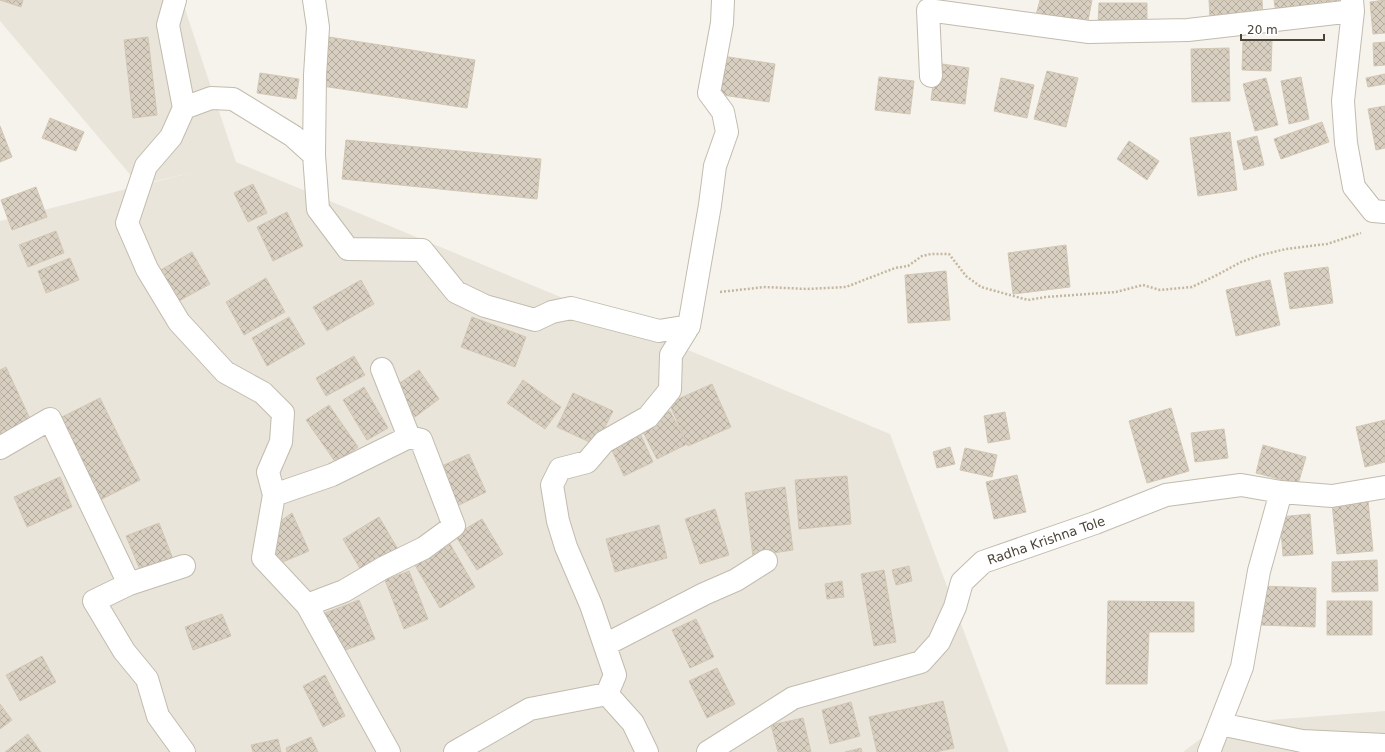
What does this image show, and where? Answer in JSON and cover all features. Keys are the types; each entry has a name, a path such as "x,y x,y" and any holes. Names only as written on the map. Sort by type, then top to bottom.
{"street":[{"path":"175,0 168,25 184,108 171,137 146,166 127,223 148,269 179,322 225,372 263,393 283,412 281,442 268,472 274,495 263,558 307,605 389,752"},
{"path":"314,0 318,27 315,75 314,155 318,209 348,249 422,250 456,292 485,306 535,320 552,312 571,308 659,331 689,326"},
{"path":"607,694 615,675 591,605 566,548 558,521 552,485 560,469 587,462 604,442 648,417 670,390 671,355 689,326 715,166 727,132 723,112 709,92 722,23 723,0"},
{"path":"931,76 928,10 1089,32 1188,30 1352,5 1343,101 1346,143 1354,187 1379,211"},
{"path":"184,108 211,98 233,99 293,136 314,155"},
{"path":"382,369 409,437"},
{"path":"0,448 50,419 128,584"},
{"path":"274,495 332,475 409,437 421,440 454,526 424,548 383,568 344,591 307,605"},
{"name":"Radha Krishna Tole","path":"708,752 793,698 921,662 939,642 955,607 962,582 983,562 1095,523 1166,495 1241,485 1281,492 1332,496 1385,487"},
{"path":"1209,752 1242,666 1259,571 1281,492"},
{"path":"605,645 658,617 736,580 766,561"},
{"path":"184,566 128,584 94,600 124,651 147,679 158,716 184,752"},
{"path":"454,752 530,709 607,694"},
{"path":"607,694 633,723 647,752"},
{"path":"1220,724 1302,741 1385,745"}],"path":[{"path":"694,292 712,292 765,287 807,289 846,287 895,268 908,266 922,256 930,254 949,254 966,276 981,287 1028,300 1046,297 1116,292 1143,285 1160,290 1192,287 1241,262 1261,255 1286,249 1327,244 1372,230 1379,211"}],"shaded area":[{"path":"0,0 182,0 236,162 890,434 1009,752 0,752 0,221 198,171 139,185 0,21"},
{"path":"1385,711 1385,752 1183,752 1220,724"}],"building":[{"path":"0,0 23,0 21,7"},
{"path":"1040,0 1092,0 1087,26 1036,15"},
{"path":"1209,0 1262,0 1263,16 1210,19"},
{"path":"1274,0 1339,0 1340,2 1276,13"},
{"path":"1385,0 1385,33 1373,34 1370,2"},
{"path":"1099,3 1147,3 1147,25 1098,24"},
{"path":"148,37 157,115 133,118 124,40"},
{"path":"329,37 475,60 467,108 322,86"},
{"path":"1243,40 1272,41 1271,71 1242,70"},
{"path":"1385,42 1385,65 1374,66 1373,43"},
{"path":"1229,48 1230,101 1192,102 1191,49"},
{"path":"722,56 775,64 769,102 716,94"},
{"path":"936,63 969,68 965,104 931,100"},
{"path":"1047,71 1078,78 1066,127 1034,119"},
{"path":"260,73 299,79 296,99 257,93"},
{"path":"1385,74 1385,84 1368,87 1366,78"},
{"path":"879,77 914,81 910,114 875,110"},
{"path":"1301,77 1309,119 1289,124 1281,81"},
{"path":"1001,78 1034,85 1027,118 994,111"},
{"path":"1266,78 1278,125 1255,131 1243,84"},
{"path":"1385,106 1385,148 1376,150 1368,109"},
{"path":"50,118 84,132 76,151 42,138"},
{"path":"1322,122 1329,142 1281,159 1274,139"},
{"path":"0,126 12,157 0,162"},
{"path":"1230,132 1237,190 1198,196 1190,138"},
{"path":"1257,136 1264,165 1244,170 1237,141"},
{"path":"346,140 541,159 537,199 342,179"},
{"path":"1129,141 1159,161 1147,180 1117,159"},
{"path":"253,184 267,213 248,222 234,193"},
{"path":"36,187 47,217 12,230 1,200"},
{"path":"287,212 303,246 273,261 257,227"},
{"path":"56,231 64,253 28,267 19,245"},
{"path":"1066,245 1070,287 1013,294 1008,253"},
{"path":"192,252 210,284 177,302 159,271"},
{"path":"70,258 79,280 46,293 38,271"},
{"path":"1328,267 1333,303 1290,309 1284,273"},
{"path":"946,271 950,320 908,323 905,275"},
{"path":"266,278 285,312 244,335 226,302"},
{"path":"361,280 374,304 327,331 313,307"},
{"path":"1270,280 1280,325 1236,336 1226,290"},
{"path":"289,317 305,344 267,366 252,338"},
{"path":"472,317 526,337 515,367 461,347"},
{"path":"354,356 365,375 326,396 316,378"},
{"path":"6,367 31,421 0,436 0,370"},
{"path":"419,370 439,399 415,417 394,387"},
{"path":"523,380 561,407 545,429 507,403"},
{"path":"712,384 731,427 688,446 669,403"},
{"path":"364,387 388,428 367,440 343,400"},
{"path":"573,393 613,411 596,445 557,427"},
{"path":"100,398 140,480 100,500 60,418"},
{"path":"329,405 358,447 336,463 306,420"},
{"path":"1171,408 1189,471 1147,483 1129,421"},
{"path":"670,411 687,444 657,459 640,426"},
{"path":"1005,412 1010,439 988,443 984,416"},
{"path":"1385,420 1385,462 1365,467 1356,427"},
{"path":"638,429 653,462 624,476 608,442"},
{"path":"1224,429 1228,458 1195,462 1191,433"},
{"path":"1263,445 1306,457 1298,484 1256,473"},
{"path":"950,447 955,464 937,468 933,452"},
{"path":"965,448 997,455 992,477 960,470"},
{"path":"469,454 486,492 455,507 437,468"},
{"path":"1017,475 1026,512 994,519 986,482"},
{"path":"847,476 851,524 799,529 795,480"},
{"path":"60,477 72,507 27,527 14,497"},
{"path":"785,487 793,550 753,556 745,493"},
{"path":"1368,500 1373,551 1337,554 1332,503"},
{"path":"715,509 729,555 700,564 685,519"},
{"path":"292,513 309,551 278,564 272,527"},
{"path":"1310,514 1313,554 1283,556 1280,517"},
{"path":"379,517 399,551 362,572 343,539"},
{"path":"482,519 503,554 477,570 455,535"},
{"path":"159,523 173,559 141,572 126,536"},
{"path":"659,525 667,558 615,572 606,539"},
{"path":"450,544 475,587 440,608 415,565"},
{"path":"1377,560 1378,591 1332,592 1332,562"},
{"path":"909,566 912,581 896,585 892,570"},
{"path":"884,570 896,642 874,646 861,574"},
{"path":"409,571 428,619 404,629 385,580"},
{"path":"842,581 844,597 827,599 825,584"},
{"path":"1261,586 1316,588 1315,627 1260,625"},
{"path":"359,600 375,639 340,652 325,613"},
{"path":"1108,601 1194,602 1194,632 1149,632 1147,684 1106,684"},
{"path":"1327,601 1372,601 1372,635 1327,635"},
{"path":"222,614 231,636 193,650 185,627"},
{"path":"696,619 714,657 690,668 672,630"},
{"path":"42,656 56,682 20,701 6,675"},
{"path":"717,668 735,704 707,718 689,681"},
{"path":"325,675 345,716 323,727 303,686"},
{"path":"943,701 954,748 936,752 877,752 869,717"},
{"path":"851,702 860,736 830,744 822,710"},
{"path":"0,704 12,720 0,729"},
{"path":"803,718 811,752 778,752 771,725"},
{"path":"28,734 41,752 5,752"},
{"path":"311,737 318,752 287,752 286,748"},
{"path":"278,739 281,752 253,752 251,745"},
{"path":"861,748 862,752 845,752"}]}
